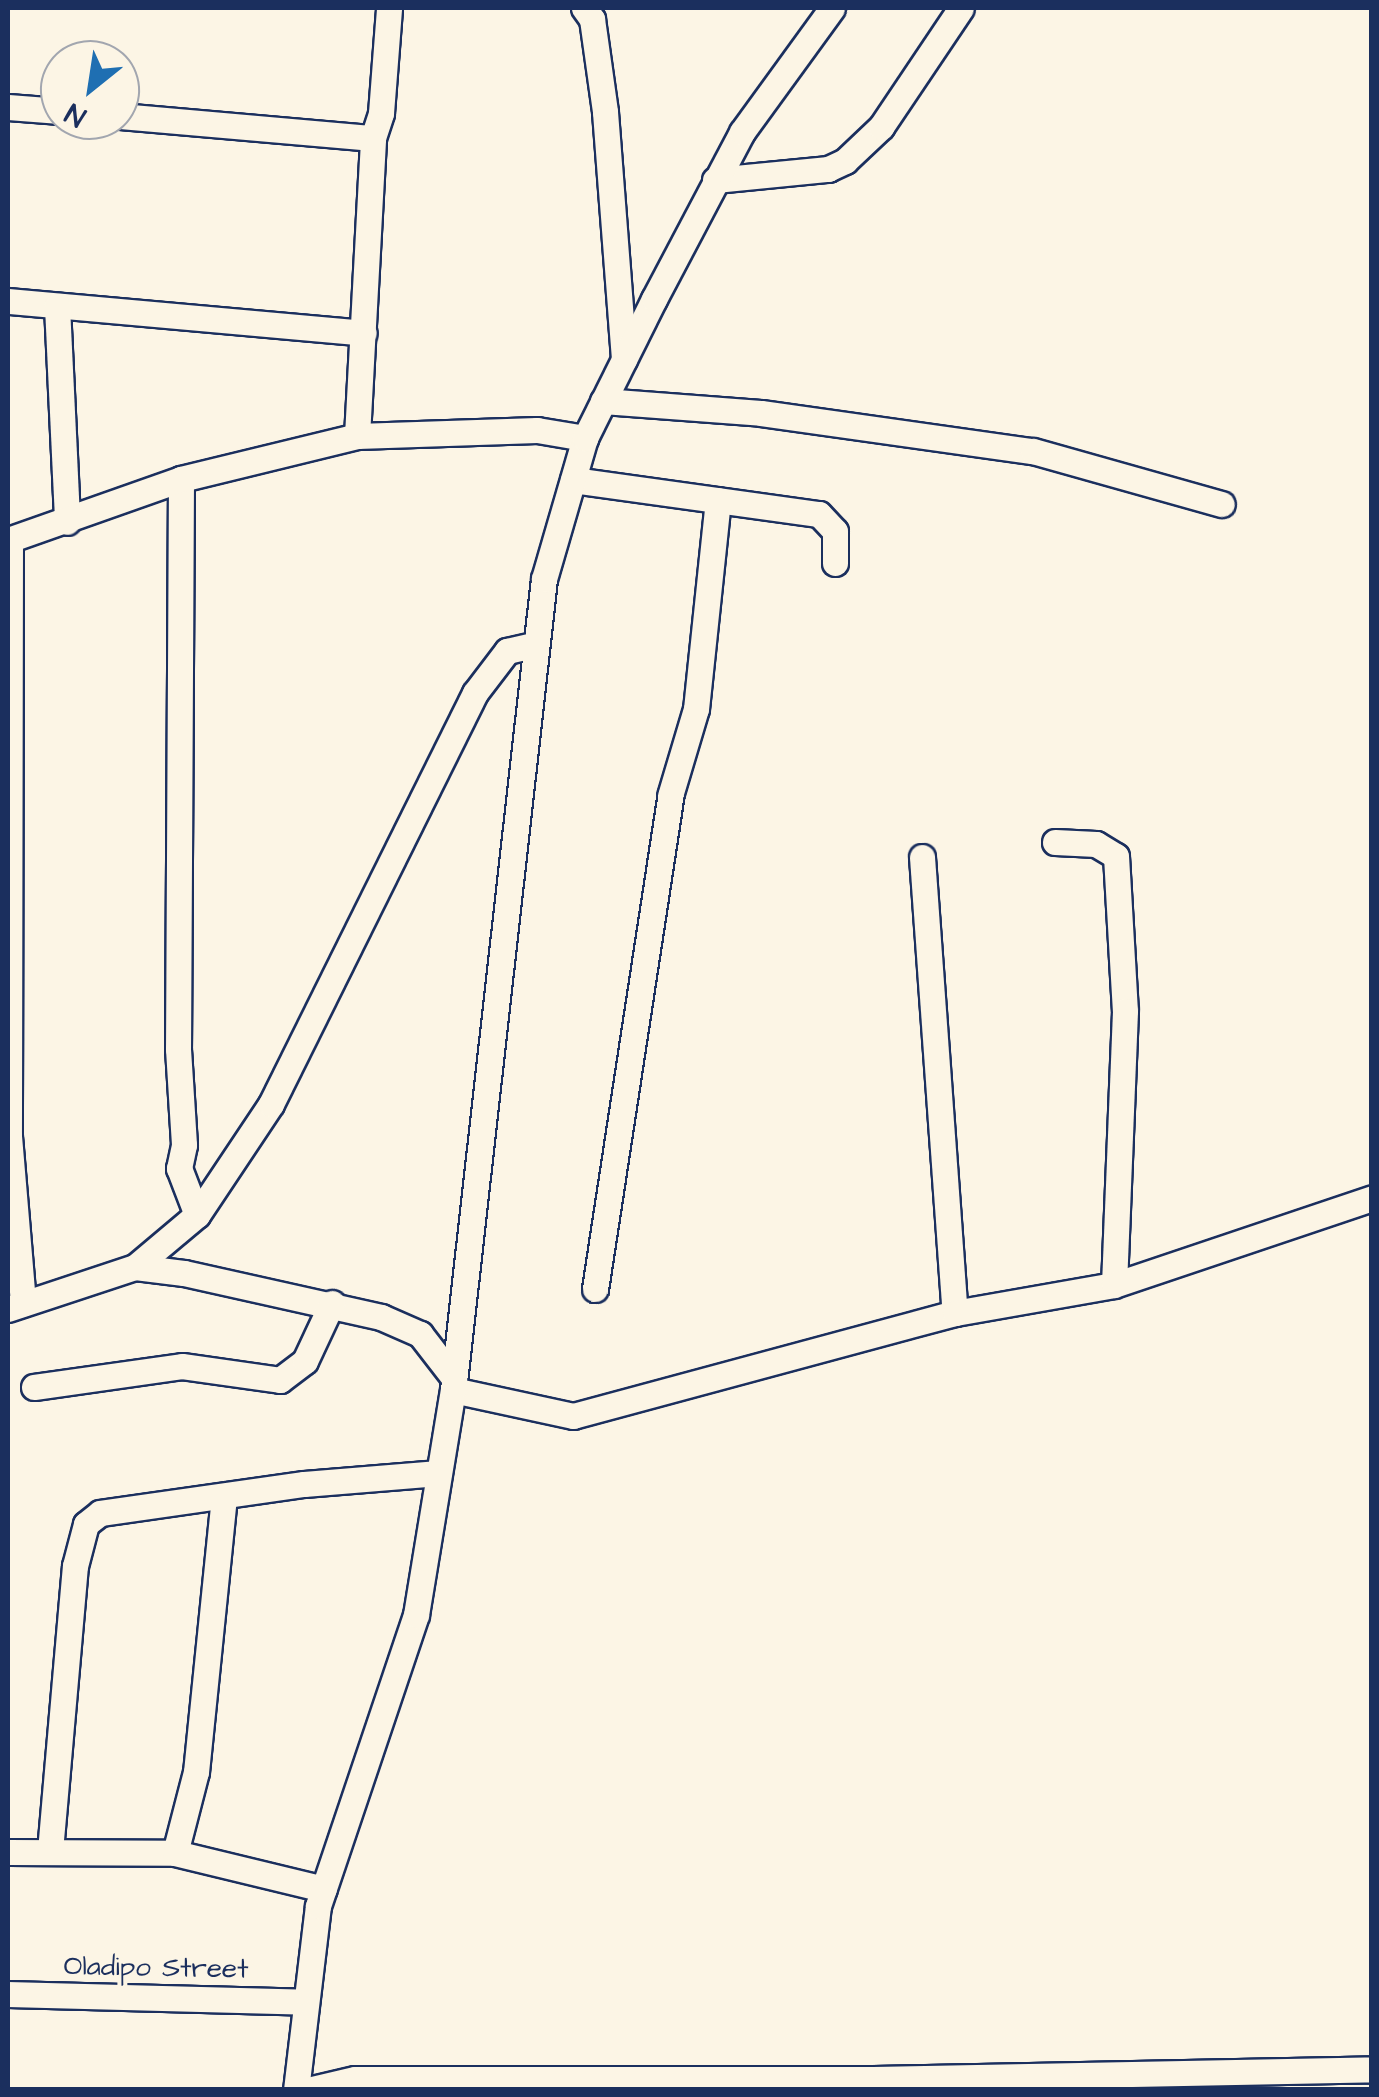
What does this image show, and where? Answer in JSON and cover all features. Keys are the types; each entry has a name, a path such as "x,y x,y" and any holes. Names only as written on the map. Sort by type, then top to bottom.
{"street":[{"path":"357,436 373,138 388,8"},
{"path":"296,2090 308,1946 409,1644 439,1474 453,1384 544,579 585,438 624,359 715,180 832,8"},
{"path":"715,180 828,169 845,161 881,128 961,8"},
{"path":"590,11 624,359"},
{"path":"8,107 40,110"},
{"path":"140,118 373,138"},
{"path":"8,301 364,333"},
{"path":"57,306 66,522"},
{"path":"604,400 781,416 1033,451 1222,504"},
{"path":"534,646 507,651 475,693 271,1104 197,1214 135,1267 15,1306 8,1137 9,540 180,478 357,436 537,430 585,438"},
{"path":"180,478 179,1168 197,1214"},
{"path":"573,480 819,514 835,531 835,563"},
{"path":"595,1289 670,796 696,709 718,500"},
{"path":"1055,842 1096,844 1116,856 1125,1011 1114,1285"},
{"path":"922,856 955,1313"},
{"path":"135,1267 332,1303 420,1334 453,1384 572,1416 955,1313 1114,1285 1372,1198"},
{"path":"34,1387 182,1366 280,1380 305,1361 332,1303"},
{"path":"50,1851 75,1566 86,1524 100,1513 439,1474"},
{"path":"175,1853 196,1772 224,1497"},
{"path":"8,1852 175,1853 324,1889"},
{"name":"Oladipo Street","path":"8,1994 304,2002"},
{"path":"308,2090 332,2080 414,2084 1108,2082 1272,2080 1372,2069"}]}
